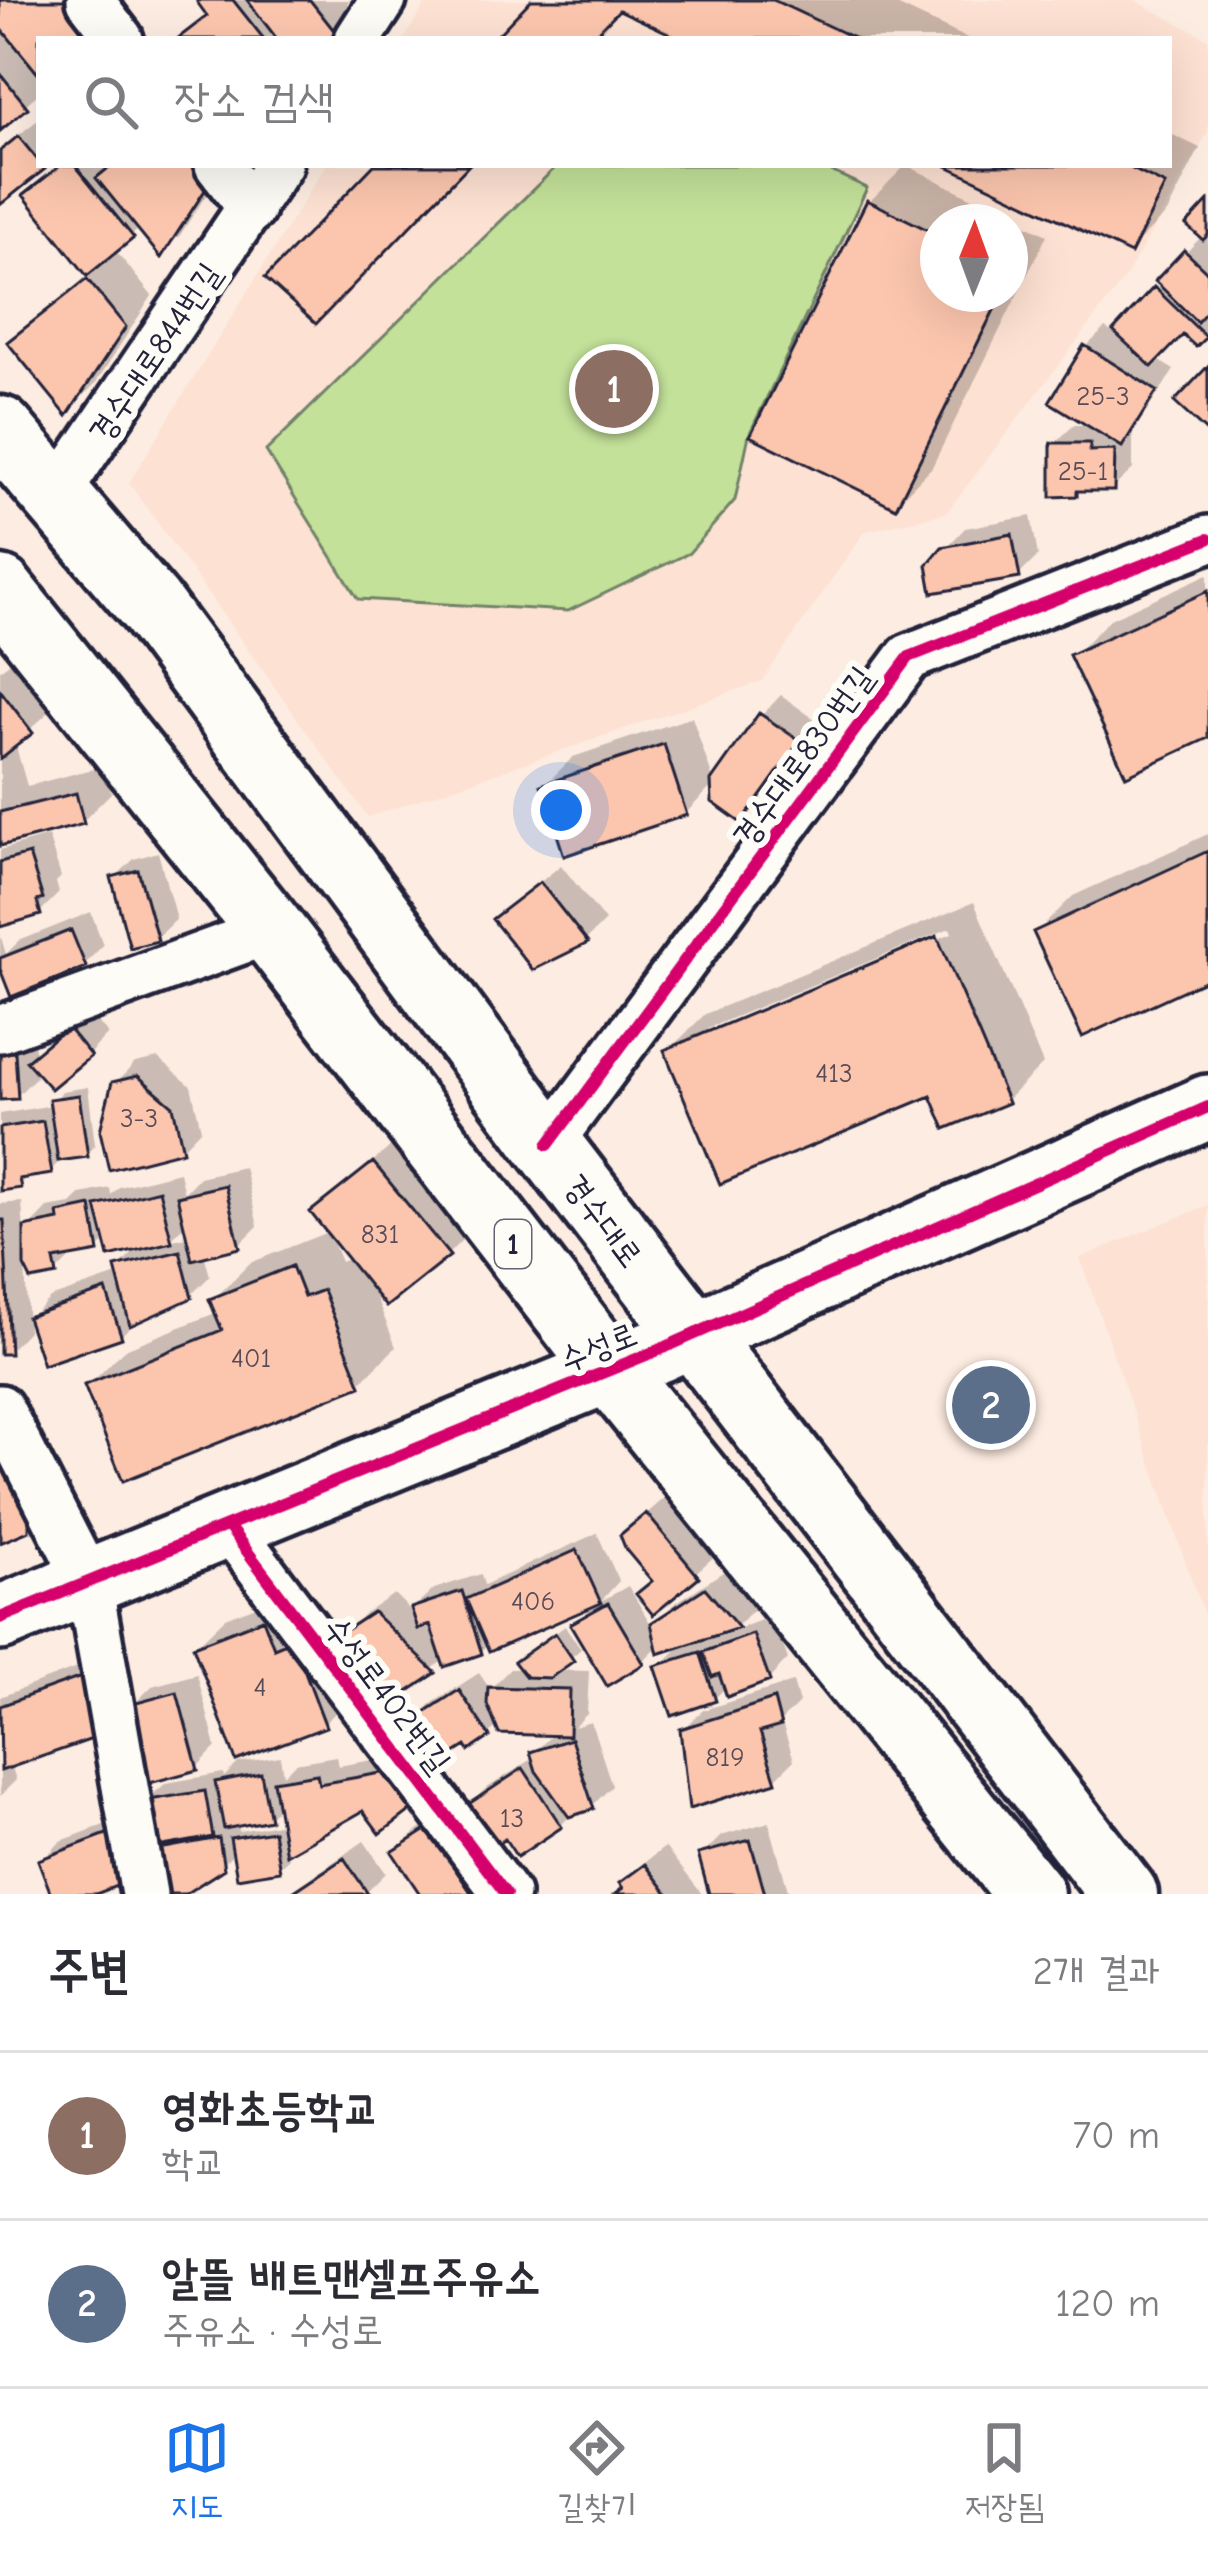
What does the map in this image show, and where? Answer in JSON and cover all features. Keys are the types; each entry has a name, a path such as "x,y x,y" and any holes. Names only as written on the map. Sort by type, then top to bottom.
{"main road":[{"name":"경수대로","path":"0,430 150,606 692,1336 1124,1894"},
{"name":"1","path":"0,590 271,930 610,1370 1030,1894"}],"street":[{"path":"90,0 118,36"},
{"path":"360,36 383,0"},
{"path":"220,168 252,209"},
{"name":"경수대로844번길","path":"56,496 277,168"},
{"name":"경수대로830번길","path":"548,1145 909,657 1208,539"},
{"path":"0,1029 271,930"},
{"name":"수성로","path":"0,1618 692,1336 1208,1107"},
{"path":"0,1408 89,1582 144,1894"},
{"name":"수성로402번길","path":"227,1526 506,1894"}],"shaded area":[{"path":"428,0 1134,0 1208,39 1208,132 1127,275 946,513 865,531 762,681 368,817 129,483 324,168 1172,168 1172,36 406,36"},
{"path":"1208,1205 1208,1626 1080,1258"}],"green space":[{"path":"555,168 824,168 867,188 749,435 735,500 689,553 568,611 358,599 266,451"}],"building":[{"path":"0,0 64,0 93,36 36,36 36,71 0,27"},
{"path":"233,0 262,36 181,36 207,16 197,2"},
{"path":"247,0 310,0 336,33 332,36 275,36"},
{"path":"531,0 773,0 850,36 675,36 619,10 594,36 497,36"},
{"path":"0,73 28,108 0,131"},
{"path":"18,136 36,158 36,168 45,169 0,205 0,151"},
{"path":"57,168 77,168 134,238 87,276 23,195"},
{"path":"108,168 192,168 207,187 161,258 96,178"},
{"path":"371,168 466,168 316,324 265,278"},
{"path":"951,168 1130,168 1165,185 1131,254"},
{"path":"867,200 920,226 920,312 993,312 896,508 750,436"},
{"path":"1208,201 1208,235 1203,240 1186,225"},
{"path":"1184,250 1208,273 1208,310 1197,322 1155,281"},
{"path":"87,279 126,327 67,416 7,342"},
{"path":"1154,287 1206,337 1196,347 1183,335 1152,367 1113,331"},
{"path":"1084,345 1157,391 1122,447 1049,402"},
{"path":"1208,366 1208,433 1174,402"},
{"path":"1051,443 1090,443 1090,451 1115,450 1114,491 1051,497"},
{"path":"1012,534 1020,578 932,593 927,565 942,547"},
{"path":"1208,591 1208,738 1126,776 1069,655"},
{"path":"0,690 33,733 0,759"},
{"path":"759,713 800,741 741,823 712,802 711,781"},
{"path":"664,744 687,815 564,856 541,785"},
{"path":"76,793 84,824 0,846 0,812"},
{"path":"1208,851 1208,979 1082,1037 1033,932"},
{"path":"29,854 43,899 37,901 41,915 0,927 0,862"},
{"path":"138,870 158,941 130,948 111,877"},
{"path":"540,882 588,943 533,970 492,919"},
{"path":"71,930 86,967 11,997 0,958"},
{"path":"937,936 1008,1103 945,1129 931,1096 720,1184 664,1050"},
{"path":"67,1027 91,1056 51,1089 26,1061"},
{"path":"15,1052 18,1099 0,1100 0,1053"},
{"path":"138,1076 173,1106 183,1151 109,1170 100,1131 112,1082"},
{"path":"79,1095 88,1157 58,1161 49,1099"},
{"path":"43,1121 52,1174 19,1179 21,1188 0,1191 0,1128"},
{"path":"373,1162 450,1256 386,1307 310,1212"},
{"path":"225,1185 240,1248 192,1260 177,1196"},
{"path":"159,1190 172,1242 109,1257 96,1206"},
{"path":"91,1206 99,1252 54,1260 57,1275 31,1280 24,1266 24,1227 59,1220 58,1213"},
{"path":"0,1220 4,1220 10,1354 0,1354"},
{"path":"180,1251 192,1298 130,1326 115,1267"},
{"path":"292,1266 304,1297 323,1290 361,1386 123,1481 84,1385 222,1330 209,1299"},
{"path":"106,1290 122,1338 43,1365 27,1317"},
{"path":"0,1443 29,1511 29,1531 0,1543"},
{"path":"646,1513 699,1577 653,1615 636,1594 652,1581 626,1550 620,1535"},
{"path":"577,1550 601,1603 489,1652 466,1599"},
{"path":"705,1588 739,1628 658,1654 651,1623"},
{"path":"462,1591 482,1654 444,1667 430,1625 418,1629 411,1608"},
{"path":"608,1603 644,1664 607,1686 570,1624"},
{"path":"373,1612 436,1673 390,1704 341,1633"},
{"path":"263,1619 274,1648 293,1640 326,1727 236,1761 193,1646"},
{"path":"555,1633 574,1661 550,1678 526,1677 514,1662"},
{"path":"753,1634 770,1681 727,1697 719,1674 712,1677 703,1652"},
{"path":"700,1652 716,1701 672,1716 655,1666"},
{"path":"84,1676 98,1737 1,1771 0,1706"},
{"path":"488,1687 570,1689 569,1736 499,1734 487,1704"},
{"path":"459,1690 490,1737 442,1761 408,1723"},
{"path":"177,1692 198,1770 150,1783 129,1705"},
{"path":"774,1699 781,1726 760,1732 776,1782 689,1809 680,1729"},
{"path":"571,1739 594,1809 569,1817 536,1771 530,1752"},
{"path":"523,1768 562,1827 517,1857 505,1839 494,1846 461,1809"},
{"path":"387,1772 414,1808 380,1834 363,1811 286,1855 273,1781 317,1774 319,1784"},
{"path":"261,1773 270,1820 224,1829 215,1782"},
{"path":"205,1791 213,1837 152,1848 143,1801"},
{"path":"428,1829 472,1894 420,1894 392,1852"},
{"path":"273,1831 280,1871 237,1878 230,1838"},
{"path":"109,1833 127,1882 96,1894 51,1894 38,1860"},
{"path":"219,1838 224,1869 185,1894 151,1894 143,1852"},
{"path":"750,1840 765,1894 709,1894 698,1854"},
{"path":"344,1858 368,1894 290,1894"},
{"path":"645,1864 668,1894 615,1894 623,1888 619,1883"}],"cycle path":[{"path":"548,1145 909,657 1208,539"},
{"path":"0,1618 661,1349 1208,1107"},
{"path":"228,1526 506,1894"}],"place":[{"name":"영화초등학교","path":"614,389"},
{"name":"알뜰 배트맨셀프주유소","path":"991,1405"}]}
